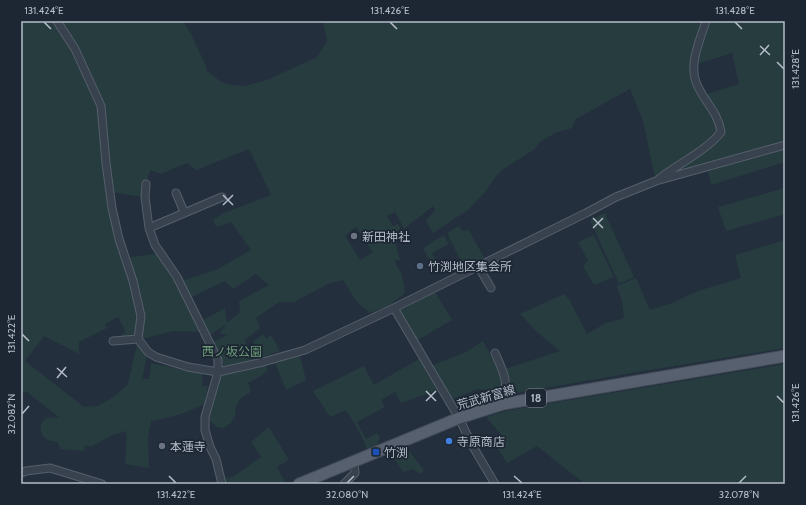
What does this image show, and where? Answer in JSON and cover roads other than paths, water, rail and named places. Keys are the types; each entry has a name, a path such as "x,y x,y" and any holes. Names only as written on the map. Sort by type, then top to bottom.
{"main road":[{"name":"荒武新富線","path":"298,484 459,418 503,404 785,356"}],"street":[{"path":"57,21 75,49 102,106 106,163 112,208 119,239 133,280 141,316 138,339 148,352 156,357 188,367 218,372 263,362 305,350 394,308 616,197 656,181 785,144"},
{"path":"656,181 715,140 721,132 720,122 699,88 694,74 694,65 706,21"},
{"path":"146,184 145,197 149,228 155,245 177,277 218,360 218,372 205,417 205,430 210,447 216,459 222,484"},
{"path":"176,193 184,212"},
{"path":"149,228 222,197"},
{"path":"478,266 491,288"},
{"path":"394,308 459,418 494,484"},
{"path":"113,341 138,339"},
{"path":"495,353 505,379 506,391 503,404"},
{"path":"344,484 355,473 354,460"},
{"path":"21,473 50,468 102,484"}],"place":[{"name":"新田神社","path":"354,236"},
{"name":"竹渕地区集会所","path":"420,266"},
{"name":"寺原商店","path":"449,441"},
{"name":"本蓮寺","path":"162,446"},
{"name":"竹渕","path":"376,452"}],"park label":[{"name":"西ノ坂公園","path":"232,351"}]}
